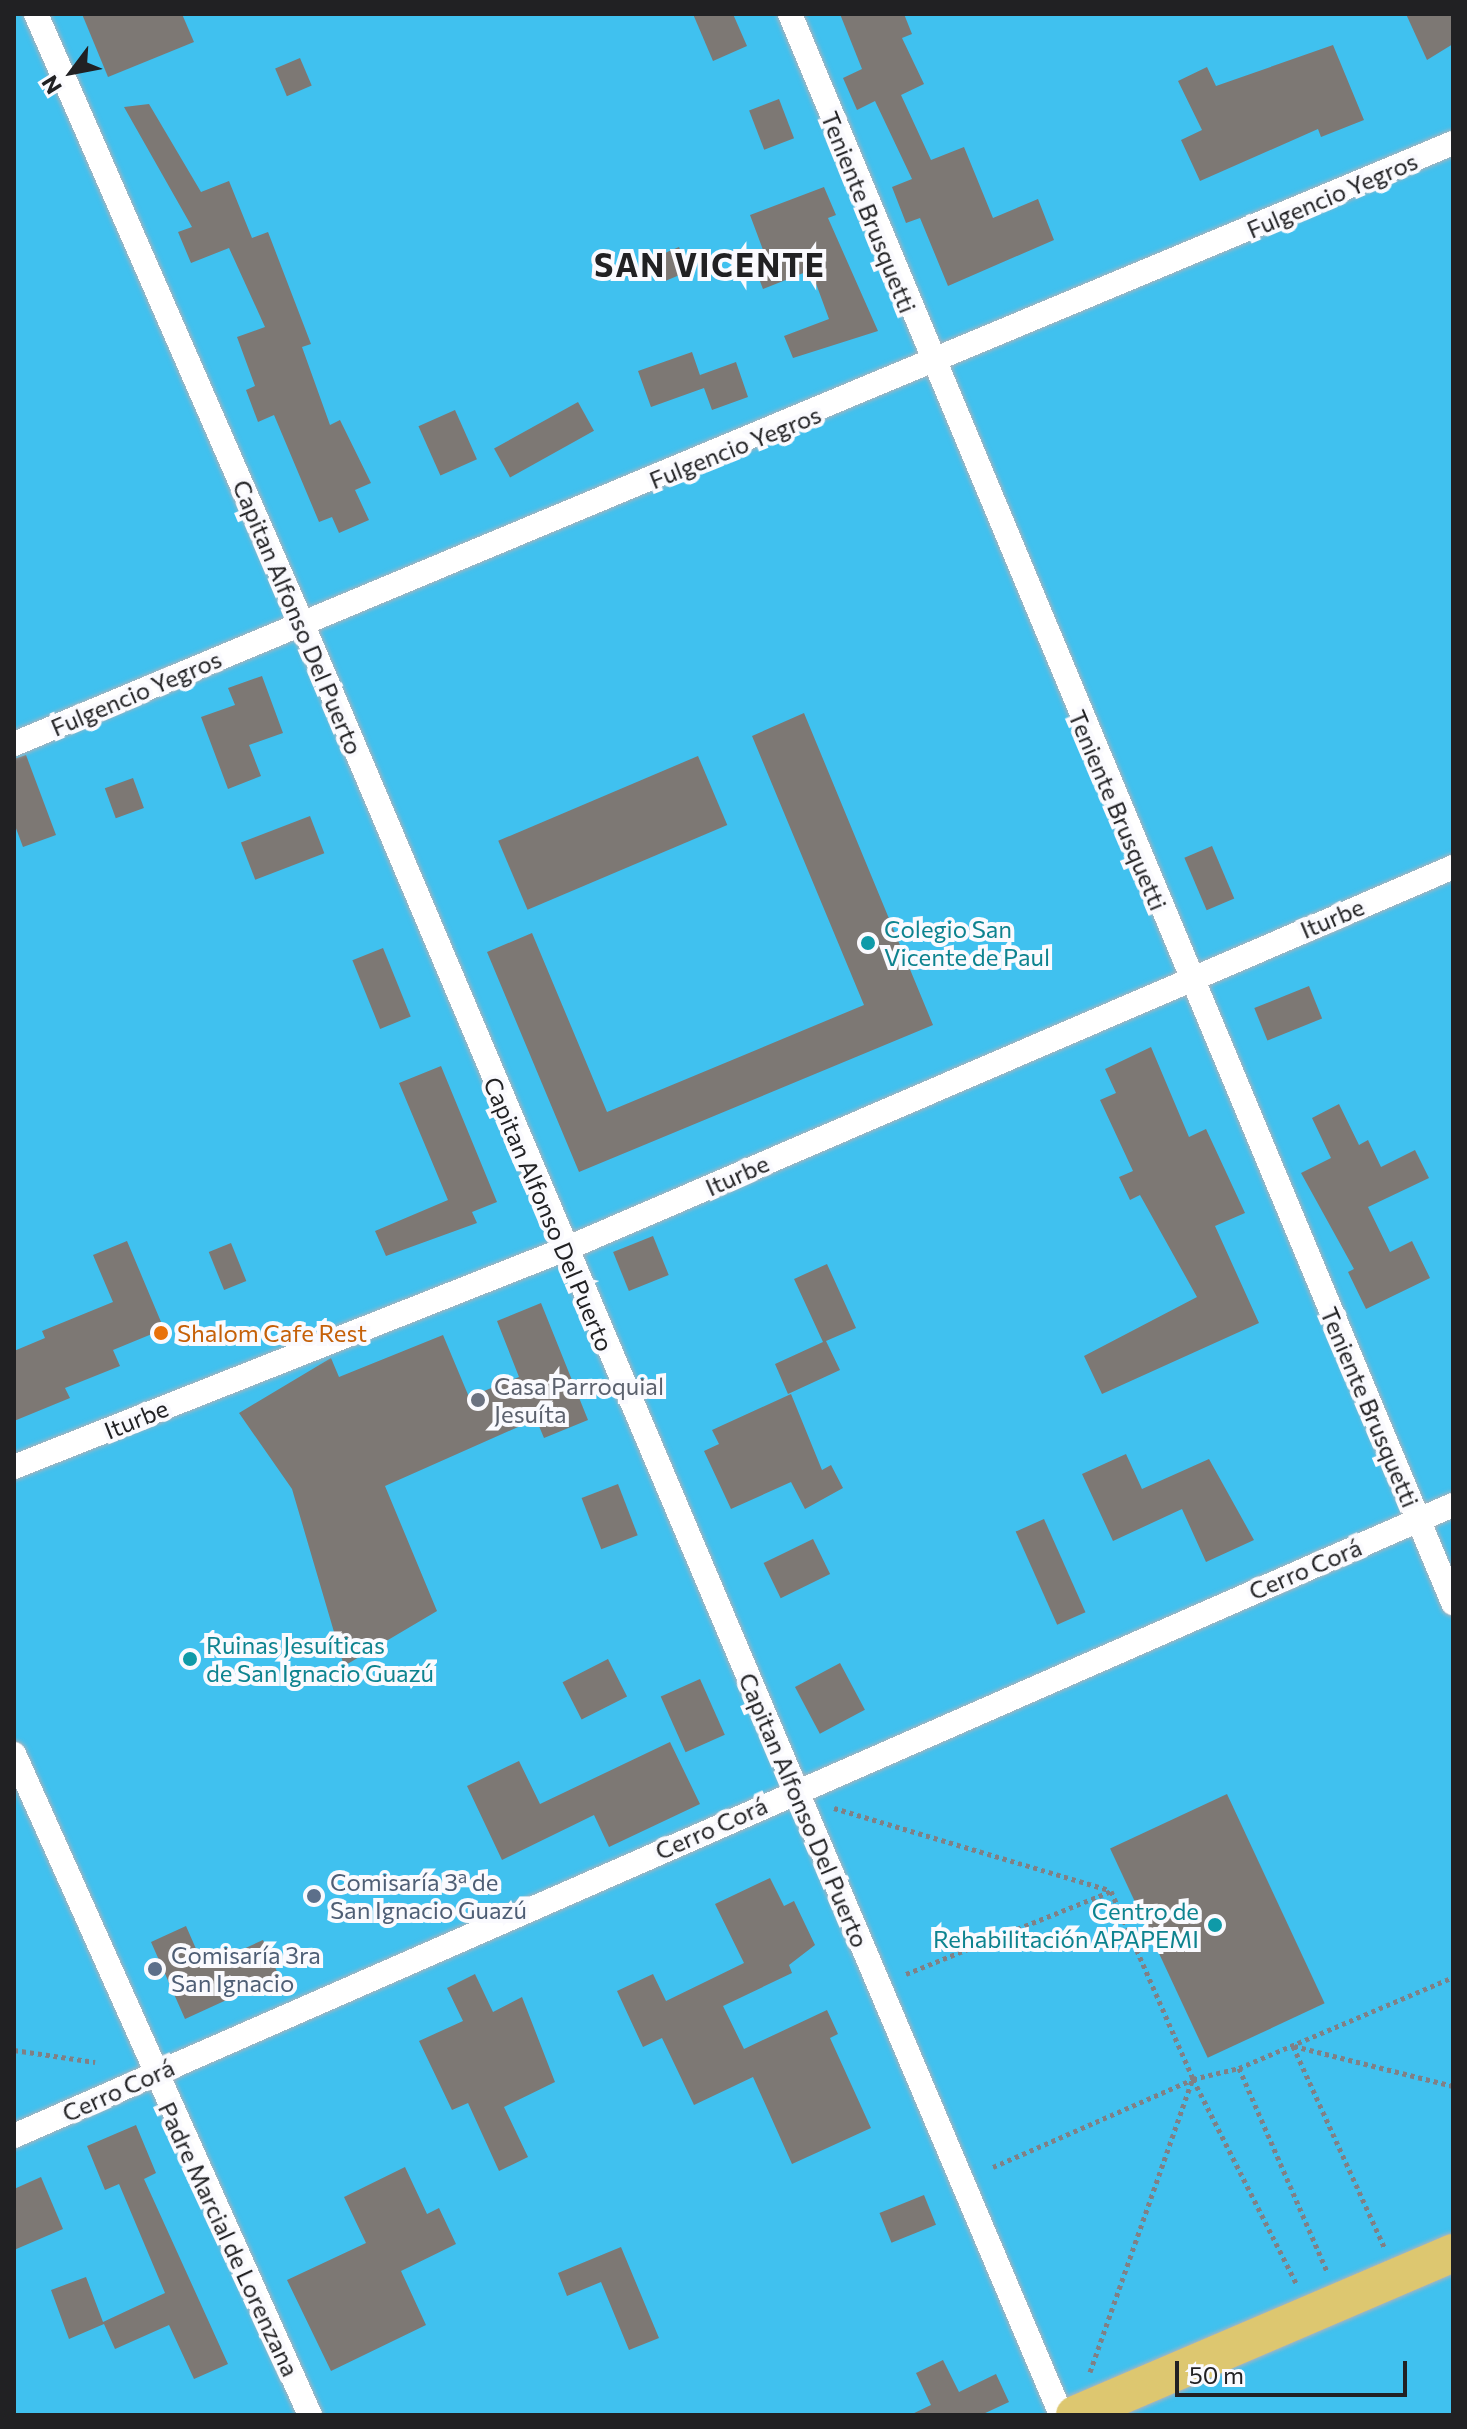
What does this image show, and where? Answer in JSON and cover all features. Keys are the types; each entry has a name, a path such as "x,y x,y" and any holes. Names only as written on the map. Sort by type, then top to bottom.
{"main road":[{"path":"1075,2415 1453,2253"}],"street":[{"name":"Capitan Alfonso Del Puerto","path":"36,14 302,623 563,1250 1061,2415"},
{"name":"Teniente Brusquetti","path":"790,14 931,367 1453,1603"},
{"name":"Fulgencio Yegros","path":"14,744 302,623 931,367 1453,143"},
{"name":"Iturbe","path":"14,1467 563,1250 1188,978 1453,867"},
{"name":"Cerro Corá","path":"14,2136 796,1790 1453,1505"},
{"name":"Padre Marcial de Lorenzana","path":"14,1754 154,2075 310,2415"}],"path":[{"path":"834,1808 1111,1891 1193,2079 1296,2284"},
{"path":"906,1974 1111,1891"},
{"path":"993,2167 1193,2079 1239,2068 1453,1977"},
{"path":"1293,2046 1453,2086"},
{"path":"1293,2046 1385,2249"},
{"path":"14,2050 95,2062"},
{"path":"1239,2068 1327,2272"},
{"path":"1088,2377 1193,2079"}],"water":[{"path":"14,14 1453,14 1453,2415 14,2415"}],"building":[{"path":"82,14 182,14 194,42 108,77"},
{"path":"693,14 733,14 747,46 713,61"},
{"path":"840,14 904,14 912,34 902,38 924,84 901,95 931,160 964,147 993,218 1038,199 1054,240 948,286 920,218 906,223 892,187 912,179 875,101 857,110 843,78 862,69"},
{"path":"1406,14 1453,14 1453,44 1427,60"},
{"path":"1333,45 1364,120 1321,137 1318,129 1200,181 1181,140 1202,130 1178,81 1207,67 1216,86"},
{"path":"300,58 312,86 287,96 275,69"},
{"path":"779,99 794,138 764,150 749,110"},
{"path":"149,104 201,192 229,181 252,238 268,232 311,344 302,347 330,425 340,420 371,483 355,490 369,520 339,533 332,517 319,522 274,415 258,422 246,390 255,386 237,337 265,327 229,248 191,263 178,232 192,227 124,107"},
{"path":"824,187 836,215 828,218 878,331 793,358 784,336 829,319 811,270 763,289 753,263 766,258 750,215"},
{"path":"679,247 689,271 665,281 655,257"},
{"path":"692,352 702,381 700,375 736,362 748,397 712,410 704,388 651,407 638,371"},
{"path":"578,402 594,431 510,477 494,449"},
{"path":"455,410 477,459 440,476 418,426"},
{"path":"262,676 283,733 249,745 261,776 228,789 201,717 235,705 228,688"},
{"name":"Colegio San Vicente de Paul","path":"804,713 933,1025 579,1172 487,952 532,933 607,1112 864,1005 752,736"},
{"path":"26,755 56,835 23,847 14,823 14,759"},
{"path":"698,756 727,825 528,910 498,841"},
{"path":"133,778 144,808 116,818 105,788"},
{"path":"310,816 324,853 255,880 241,843"},
{"path":"1212,846 1234,898 1207,910 1184,858"},
{"path":"383,948 411,1017 380,1029 352,960"},
{"path":"1309,986 1322,1018 1267,1041 1254,1008"},
{"path":"1151,1047 1189,1137 1206,1129 1245,1213 1215,1226 1259,1323 1102,1394 1084,1356 1197,1297 1140,1195 1130,1200 1119,1177 1133,1171 1100,1100 1116,1093 1105,1069"},
{"path":"441,1066 497,1202 472,1212 477,1223 386,1256 375,1231 448,1200 399,1083"},
{"path":"1339,1104 1359,1145 1368,1140 1381,1167 1415,1150 1429,1178 1368,1207 1390,1252 1412,1241 1430,1278 1366,1309 1348,1272 1354,1269 1301,1173 1331,1158 1312,1118"},
{"path":"653,1236 669,1275 629,1291 613,1252"},
{"path":"127,1241 164,1329 113,1350 120,1366 65,1388 70,1398 14,1421 14,1351 45,1338 42,1331 113,1302 93,1255"},
{"path":"231,1243 246,1281 224,1290 209,1252"},
{"path":"827,1264 856,1328 826,1341 840,1370 788,1394 775,1364 823,1342 794,1279"},
{"path":"541,1303 588,1420 544,1438 536,1419 385,1486 437,1611 344,1666 292,1489 239,1413 331,1358 339,1377 443,1335 469,1397 519,1377 497,1321"},
{"path":"791,1394 822,1470 831,1465 843,1488 805,1509 791,1482 731,1509 704,1451 719,1444 712,1430"},
{"path":"1126,1454 1142,1489 1209,1459 1254,1540 1206,1562 1182,1509 1113,1541 1082,1474"},
{"path":"618,1484 638,1535 601,1549 582,1498"},
{"path":"1044,1519 1085,1612 1057,1625 1016,1532"},
{"path":"813,1539 830,1574 781,1598 764,1563"},
{"path":"608,1659 627,1696 582,1720 563,1682"},
{"path":"840,1663 865,1710 820,1734 795,1687"},
{"path":"700,1679 725,1735 686,1752 661,1696"},
{"path":"670,1742 700,1804 609,1847 594,1815 502,1860 467,1786 519,1761 540,1804"},
{"name":"Centro de Rehabilitación APAPEMI","path":"1227,1794 1325,2003 1208,2058 1110,1849"},
{"path":"770,1878 784,1906 794,1901 815,1945 789,1965 792,1973 723,2006 744,2049 827,2010 838,2034 830,2038 871,2128 792,2164 753,2077 694,2105 662,2038 643,2047 617,1991 653,1974 666,2001 744,1963 715,1904"},
{"path":"186,1926 204,1967 263,1940 279,1976 185,2019 151,1942"},
{"path":"475,1974 493,2012 522,1997 555,2082 504,2107 528,2157 499,2171 468,2103 452,2110 419,2041 463,2021 447,1988"},
{"path":"136,2125 156,2173 144,2179 228,2364 194,2379 169,2325 115,2349 104,2324 69,2339 51,2290 86,2277 103,2322 165,2293 119,2184 105,2190 87,2146"},
{"path":"405,2167 427,2214 439,2208 456,2244 401,2271 426,2325 331,2371 287,2280 366,2243 344,2197"},
{"path":"41,2177 63,2229 14,2250 14,2189"},
{"path":"924,2195 936,2225 891,2243 879,2213"},
{"path":"621,2247 659,2338 629,2350 601,2282 567,2296 558,2273"},
{"path":"943,2360 959,2392 996,2374 1009,2402 981,2415 910,2415 931,2405 916,2373"}],"place":[{"name":"Colegio San Vicente de Paul","path":"868,943"},
{"name":"Shalom Cafe Rest","path":"161,1333"},
{"name":"Casa Parroquial Jesuíta","path":"478,1400"},
{"name":"Ruinas Jesuíticas de San Ignacio Guazú","path":"190,1659"},
{"name":"Comisaría 3ª de San Ignacio Guazú","path":"314,1896"},
{"name":"Centro de Rehabilitación APAPEMI","path":"1215,1925"},
{"name":"Comisaría 3ra San Ignacio","path":"155,1969"}],"district":[{"name":"SAN VICENTE","path":"710,264"}]}
